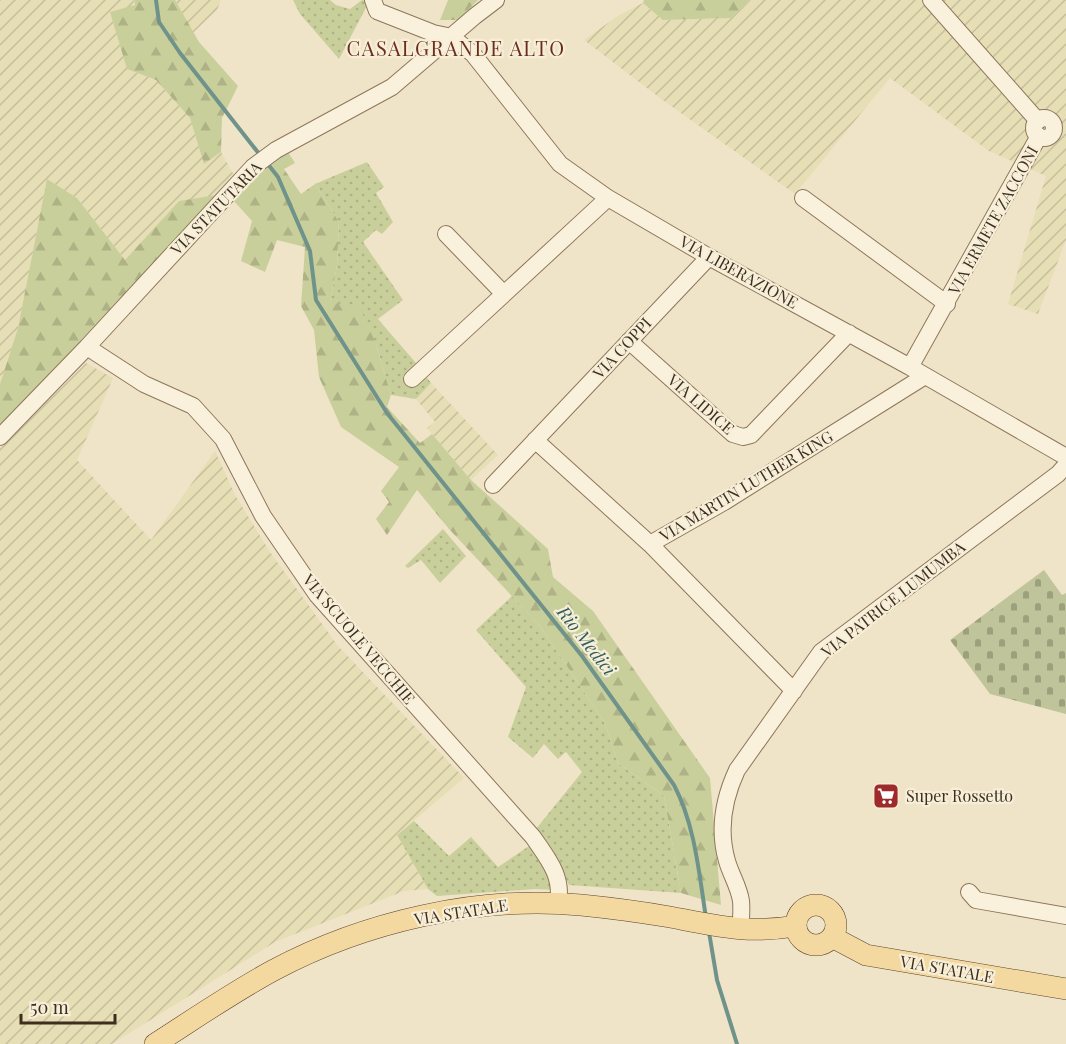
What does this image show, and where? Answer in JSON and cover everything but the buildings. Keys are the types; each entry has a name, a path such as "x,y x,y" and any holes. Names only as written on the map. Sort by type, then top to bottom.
{"main road":[{"name":"VIA STATALE","path":"155,1044 273,970 317,950 381,928 453,910 482,906 558,903 635,912 722,927 770,930 796,926"},
{"path":"816,905 828,909 835,918 836,928 832,937 822,945 809,944 798,935 796,926 799,914 804,909 816,905"},
{"name":"VIA STATALE","path":"832,937 866,955 1066,989"}],"street":[{"path":"373,0 377,11 382,14 432,33 452,37"},
{"name":"VIA STATUTARIA","path":"0,437 257,163 271,153 392,87 475,15 496,0"},
{"name":"VIA ERMETE ZACCONI","path":"910,367 947,304 1038,129 931,0"},
{"name":"VIA LIBERAZIONE","path":"452,37 473,54 560,164 608,198 1066,457"},
{"path":"412,379 608,198"},
{"name":"VIA ERMETE ZACCONI","path":"803,198 947,304"},
{"path":"446,234 503,293"},
{"name":"VIA COPPI","path":"492,485 709,257"},
{"name":"VIA LIDICE","path":"629,341 732,434 743,437 751,435 849,333"},
{"name":"VIA SCUOLE VECCHIE","path":"87,346 144,384 193,406 223,439 263,516 317,596 533,837 550,863 559,883 558,903"},
{"name":"VIA MARTIN LUTHER KING","path":"794,691 650,544 724,502 925,376"},
{"path":"535,440 650,544"},
{"name":"VIA PATRICE LUMUMBA","path":"722,927 741,899 723,844 723,812 728,790 737,770 825,648 1058,474 1066,465"},
{"path":"969,892 976,900 1066,916"}],"shaded area":[{"path":"0,0 134,0 127,69 156,80 190,118 204,163 221,152 234,175 216,195 179,201 125,260 77,198 47,180 18,328 0,384"},
{"path":"175,0 221,0 217,10 193,33"},
{"path":"750,0 1066,0 1066,240 1038,314 1008,304 1046,176 989,151 890,78 795,194 664,101 584,40 619,15 643,3 664,20 731,18"},
{"path":"86,363 113,378 77,460 151,540 215,451 235,495 270,552 338,646 464,778 397,835 428,889 404,891 275,942 112,1044 0,1044 0,448"},
{"path":"431,383 498,455 471,480 427,428 435,422 416,399"}],"green space":[{"path":"134,0 175,0 199,42 238,86 222,118 221,152 204,164 190,118 156,80 127,69 110,12 135,5"},
{"path":"293,0 330,0 336,5 350,9 362,0 369,2 339,59 300,14"},
{"path":"448,0 478,0 458,20 440,20"},
{"path":"644,0 750,0 731,18 663,20 643,3"},
{"path":"288,152 295,163 284,169 301,194 315,184 339,222 337,265 330,302 360,308 376,344 391,395 387,407 420,443 432,434 471,480 548,549 553,577 593,611 710,778 721,905 681,893 664,796 618,763 605,723 540,626 449,529 417,490 387,535 376,519 389,502 381,491 399,467 341,427 319,377 314,330 301,306 305,247 277,240 265,272 241,261 252,221 232,199 259,169"},
{"path":"367,162 384,187 376,193 393,222 382,234 376,230 363,242 403,300 378,319 431,383 416,399 391,395 376,344 330,302 337,265 339,222 315,184"},
{"path":"47,179 77,198 125,260 179,201 216,195 0,428 0,384 18,328"},
{"path":"443,529 466,556 440,583 421,560 408,568 405,566"},
{"path":"1044,570 1062,595 1066,593 1066,714 990,694 950,640"},
{"path":"512,596 540,626 605,723 618,763 664,796 681,893 569,885 536,829 582,772 566,752 558,759 544,744 533,758 508,737 526,687 476,630"},
{"path":"414,821 449,856 471,837 498,867 532,844 555,890 535,889 437,896 428,889 397,835"}],"waterway":[{"path":"156,0 159,22 180,53 260,155"},
{"name":"Rio Medici","path":"267,163 278,177 310,251 316,300 387,413 582,656 674,785 692,833 706,918"},
{"name":"Rio Medici","path":"709,932 717,980 737,1044"}],"place":[{"name":"Super Rossetto","path":"886,796"}],"district":[{"name":"CASALGRANDE ALTO","path":"456,49"}]}
